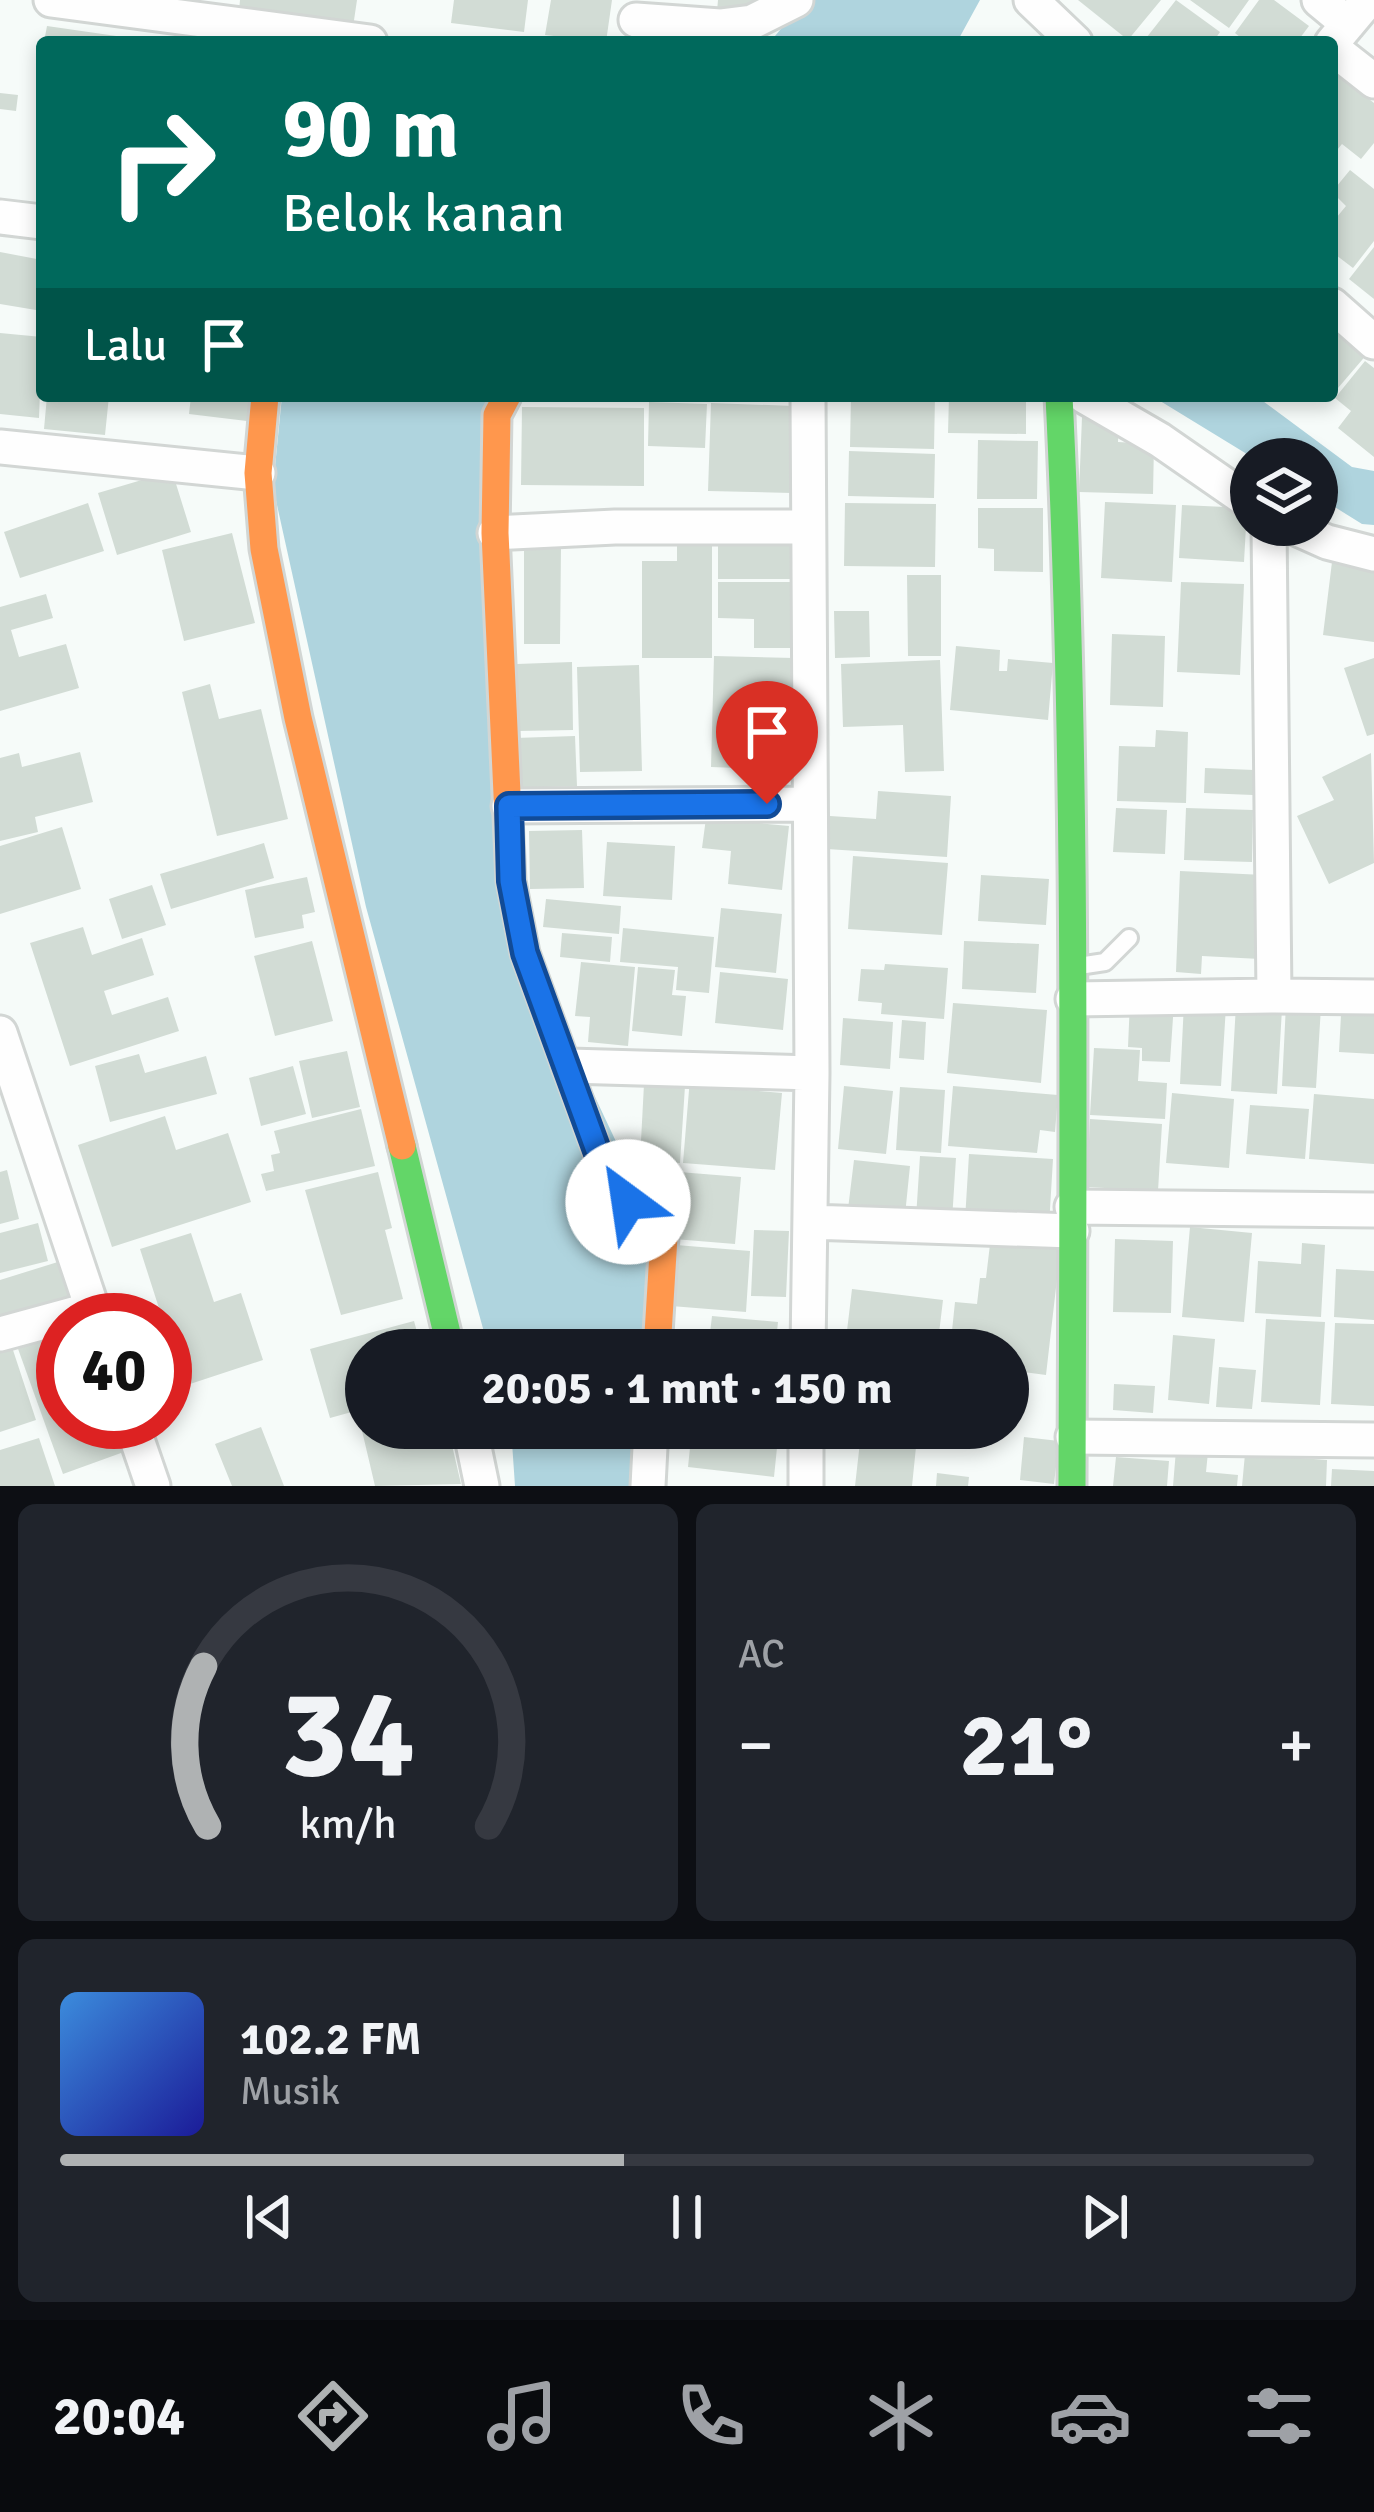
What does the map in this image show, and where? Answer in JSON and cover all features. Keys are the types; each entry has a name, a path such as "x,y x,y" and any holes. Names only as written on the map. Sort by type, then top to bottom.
{"street":[{"path":"51,0 324,36"},
{"path":"634,21 720,26 752,22 796,0"},
{"path":"1031,0 1069,36"},
{"path":"1319,0 1345,29 1374,81"},
{"path":"0,217 36,221"},
{"path":"1338,310 1374,343"},
{"path":"265,402 258,472 264,549 298,718 446,1329"},
{"path":"504,402 497,415 495,533 511,881 525,953 602,1164 628,1202 664,1237 658,1329"},
{"path":"808,402 812,1073 808,1329"},
{"path":"1059,402 1066,537 1072,983 1072,1486"},
{"path":"1094,402 1230,488"},
{"path":"0,447 258,472"},
{"path":"495,533 615,527 807,527"},
{"path":"1338,545 1374,554"},
{"path":"1269,546 1274,996"},
{"path":"509,806 809,804"},
{"path":"1072,983 1274,996 1374,997"},
{"path":"0,1034 87,1293"},
{"path":"569,1066 812,1073"},
{"path":"809,1222 1374,1210"},
{"path":"0,1334 36,1327"},
{"path":"1073,1437 1374,1440"},
{"path":"140,1449 153,1486"},
{"path":"474,1449 482,1486"},
{"path":"648,1486 651,1449"},
{"path":"806,1449 806,1486"}],"lane":[{"path":"1072,983 1106,962 1129,938"}],"water":[{"path":"805,0 980,0 960,36 775,36"},
{"path":"281,402 492,402 503,902 662,1239 653,1329 483,1329 366,907 273,487"},
{"path":"1162,402 1264,402 1313,438 1230,438 1230,444"},
{"path":"1338,457 1352,467 1374,471 1374,525 1362,524 1338,509"},
{"path":"512,1449 642,1449 639,1486 515,1486"}],"building":[{"path":"240,0 357,0 353,27 239,11"},
{"path":"454,0 528,0 524,32 451,23"},
{"path":"551,0 612,0 607,36 545,35"},
{"path":"718,0 754,0 752,16 717,11"},
{"path":"1078,0 1161,0 1131,36 1123,36"},
{"path":"1176,0 1220,32 1217,36 1148,36"},
{"path":"1190,0 1249,0 1229,28"},
{"path":"1259,0 1274,0 1309,26 1302,36 1235,33"},
{"path":"47,26 116,36 45,36"},
{"path":"1338,76 1374,103 1374,143 1361,159 1342,144 1338,149"},
{"path":"0,93 18,95 16,111 0,109"},
{"path":"1350,170 1374,189 1374,241 1353,268 1338,257 1338,216 1346,206 1338,198 1338,185"},
{"path":"1374,247 1374,299 1349,279"},
{"path":"0,252 36,259 36,310 0,304"},
{"path":"1338,329 1368,353 1338,388"},
{"path":"0,333 36,336 39,418 0,414"},
{"path":"1365,361 1374,368 1374,457 1338,428 1351,411 1338,400"},
{"path":"46,402 108,402 105,435 44,429"},
{"path":"190,402 257,402 255,422 189,414"},
{"path":"649,402 707,404 705,448 648,446"},
{"path":"851,402 935,402 934,449 850,447"},
{"path":"949,402 1026,402 1026,434 948,433"},
{"path":"711,403 794,406 792,493 708,491"},
{"path":"522,407 644,408 644,486 521,485"},
{"path":"1082,417 1119,418 1118,442 1154,444 1153,494 1079,492"},
{"path":"978,440 1038,441 1037,499 977,499"},
{"path":"849,451 935,454 934,498 848,496"},
{"path":"172,471 191,532 117,555 98,493"},
{"path":"1105,502 1176,505 1172,582 1101,578"},
{"path":"88,503 104,551 20,578 4,532"},
{"path":"845,503 936,504 935,567 844,566"},
{"path":"1182,505 1230,507 1230,546 1245,546 1244,562 1179,558"},
{"path":"978,508 1043,508 1043,572 994,571 994,549 978,548"},
{"path":"718,530 796,530 796,579 718,579"},
{"path":"232,533 255,623 184,641 162,550"},
{"path":"677,536 712,537 712,658 642,658 642,561 677,561"},
{"path":"524,546 561,546 560,644 524,644"},
{"path":"1332,562 1374,568 1374,642 1323,635"},
{"path":"907,575 941,575 941,656 908,656"},
{"path":"718,582 796,582 796,648 754,648 754,619 718,618"},
{"path":"1181,582 1244,584 1240,675 1177,672"},
{"path":"46,594 53,618 11,630 19,657 66,644 79,688 0,711 0,607"},
{"path":"834,611 869,611 870,657 835,658"},
{"path":"1112,634 1165,636 1163,707 1110,705"},
{"path":"956,646 1000,650 999,671 1007,671 1008,659 1053,663 1048,720 950,710"},
{"path":"714,656 794,658 792,703 767,702 764,769 711,767"},
{"path":"1374,658 1374,734 1367,736 1344,668"},
{"path":"940,660 944,771 905,772 903,725 843,727 841,664"},
{"path":"572,662 573,730 518,731 517,664"},
{"path":"639,665 642,771 580,772 577,667"},
{"path":"210,684 219,719 261,709 288,819 217,836 182,692"},
{"path":"1156,730 1188,732 1186,803 1117,801 1119,746 1155,747"},
{"path":"575,736 577,786 516,788 515,738"},
{"path":"80,752 93,802 35,817 38,832 0,841 0,758 19,753 22,767"},
{"path":"1371,753 1374,863 1329,884 1297,816 1334,800 1322,777"},
{"path":"1205,768 1254,770 1253,795 1204,793"},
{"path":"878,791 951,796 947,857 827,849 830,816 876,819"},
{"path":"1116,808 1167,810 1165,854 1113,852"},
{"path":"1186,808 1253,810 1252,862 1184,860"},
{"path":"706,818 789,826 782,890 728,884 731,851 702,848"},
{"path":"62,827 81,889 0,914 0,846"},
{"path":"582,830 584,888 530,889 529,831"},
{"path":"607,842 675,846 672,900 603,896"},
{"path":"264,843 274,878 171,909 160,874"},
{"path":"853,856 948,863 942,935 848,929"},
{"path":"1180,871 1264,875 1260,959 1202,956 1201,974 1176,972"},
{"path":"981,875 1049,879 1046,925 978,921"},
{"path":"307,877 315,912 302,915 304,928 255,938 245,890"},
{"path":"152,885 166,925 122,939 109,899"},
{"path":"546,899 621,906 619,934 543,927"},
{"path":"721,908 782,914 776,973 715,967"},
{"path":"83,927 92,955 142,938 154,975 104,991 112,1015 168,997 179,1031 70,1066 30,943"},
{"path":"623,928 714,937 709,993 676,990 678,967 620,962"},
{"path":"562,933 612,937 610,962 560,957"},
{"path":"312,941 333,1021 275,1036 254,956"},
{"path":"964,941 1039,944 1036,993 962,989"},
{"path":"581,962 635,967 628,1046 588,1042 590,1017 575,1016"},
{"path":"885,964 948,968 944,1019 881,1014 882,1003 858,1001 861,969 884,970"},
{"path":"638,967 675,970 672,995 686,996 682,1036 632,1031"},
{"path":"720,972 788,979 783,1030 715,1023"},
{"path":"1130,1001 1174,1003 1170,1062 1142,1061 1142,1048 1128,1047"},
{"path":"953,1003 1047,1010 1041,1083 947,1073"},
{"path":"1184,1003 1226,1006 1221,1086 1180,1084"},
{"path":"1286,1004 1321,1007 1316,1088 1282,1086"},
{"path":"1236,1005 1282,1009 1277,1094 1231,1091"},
{"path":"1354,1005 1374,1006 1374,1054 1339,1052 1341,1015 1353,1015"},
{"path":"843,1018 893,1022 890,1069 840,1065"},
{"path":"902,1020 926,1022 924,1060 899,1058"},
{"path":"1094,1048 1140,1050 1138,1081 1167,1083 1165,1119 1090,1115"},
{"path":"347,1051 360,1107 312,1118 299,1061"},
{"path":"139,1054 145,1073 206,1056 217,1094 110,1122 95,1066"},
{"path":"293,1066 306,1114 261,1126 249,1078"},
{"path":"690,1078 724,1080 723,1088 782,1093 775,1170 683,1163"},
{"path":"644,1084 685,1086 680,1163 640,1160"},
{"path":"844,1086 893,1091 886,1154 838,1149"},
{"path":"953,1086 1058,1095 1055,1132 1040,1130 1037,1153 948,1146"},
{"path":"900,1087 945,1090 941,1153 896,1150"},
{"path":"1172,1093 1234,1099 1229,1168 1166,1163"},
{"path":"1314,1094 1374,1099 1374,1164 1309,1159"},
{"path":"1250,1105 1309,1109 1305,1159 1246,1154"},
{"path":"361,1109 375,1166 266,1191 261,1174 274,1171 271,1155 280,1153 274,1131"},
{"path":"165,1116 176,1150 228,1133 251,1202 112,1247 78,1145"},
{"path":"1090,1119 1162,1124 1158,1191 1087,1187"},
{"path":"969,1154 1053,1159 1049,1226 965,1220"},
{"path":"920,1156 956,1158 952,1220 916,1218"},
{"path":"854,1160 910,1166 905,1215 848,1209"},
{"path":"7,1170 19,1219 0,1224 0,1172"},
{"path":"378,1172 392,1228 385,1230 403,1299 341,1315 305,1190"},
{"path":"679,1172 741,1177 735,1244 674,1239"},
{"path":"38,1223 48,1261 0,1273 0,1233"},
{"path":"1190,1227 1252,1233 1244,1322 1182,1317"},
{"path":"754,1230 789,1231 786,1297 751,1296"},
{"path":"191,1233 214,1302 241,1293 263,1360 192,1383 192,1293 154,1293 140,1249"},
{"path":"991,1236 1061,1244 1046,1375 1029,1373 1029,1329 952,1329 955,1302 977,1304 980,1278 986,1278"},
{"path":"1115,1239 1173,1241 1171,1313 1113,1312"},
{"path":"1302,1243 1325,1245 1321,1317 1255,1313 1258,1261 1301,1264"},
{"path":"676,1245 750,1251 746,1312 671,1306"},
{"path":"61,1261 70,1293 36,1293 36,1310 0,1320 0,1280"},
{"path":"1336,1269 1374,1271 1374,1320 1334,1317"},
{"path":"852,1289 943,1300 940,1329 847,1329"},
{"path":"712,1316 778,1322 777,1329 710,1329"},
{"path":"1266,1319 1325,1322 1320,1405 1261,1402"},
{"path":"414,1321 416,1329 384,1329"},
{"path":"1335,1323 1374,1324 1374,1406 1331,1404"},
{"path":"1173,1335 1215,1339 1209,1404 1168,1400"},
{"path":"36,1340 36,1399 17,1346"},
{"path":"345,1340 345,1414 330,1418 310,1349"},
{"path":"11,1344 36,1420 0,1432 0,1348"},
{"path":"1219,1367 1256,1370 1252,1409 1216,1407"},
{"path":"1114,1384 1155,1386 1153,1413 1113,1410"},
{"path":"261,1427 284,1486 232,1486 215,1444"},
{"path":"1029,1438 1059,1441 1054,1484 1020,1480 1023,1449 1029,1449"},
{"path":"36,1439 36,1449 43,1449 55,1486 0,1486 0,1450"},
{"path":"54,1449 132,1449 63,1474"},
{"path":"366,1449 453,1449 461,1484 375,1486"},
{"path":"690,1449 777,1449 774,1477 688,1467"},
{"path":"859,1449 916,1449 912,1486 855,1486"},
{"path":"1176,1450 1208,1452 1206,1472 1238,1475 1237,1486 1173,1486"},
{"path":"1245,1454 1327,1460 1326,1486 1242,1486"},
{"path":"1116,1457 1169,1461 1167,1486 1113,1486"},
{"path":"1332,1469 1374,1471 1374,1486 1331,1486"},
{"path":"937,1473 969,1477 968,1486 936,1486"}],"traffic: fast":[{"path":"1059,402 1071,805 1072,1486"},
{"path":"402,1146 446,1329"}],"traffic: slow":[{"path":"264,402 258,473 264,549 298,718 402,1146"},
{"path":"504,402 497,415 495,533 511,881 525,953 602,1164 628,1201 664,1237 658,1329"}],"route":[{"path":"628,1202 602,1164 525,953 511,881 509,806 767,804"}]}
